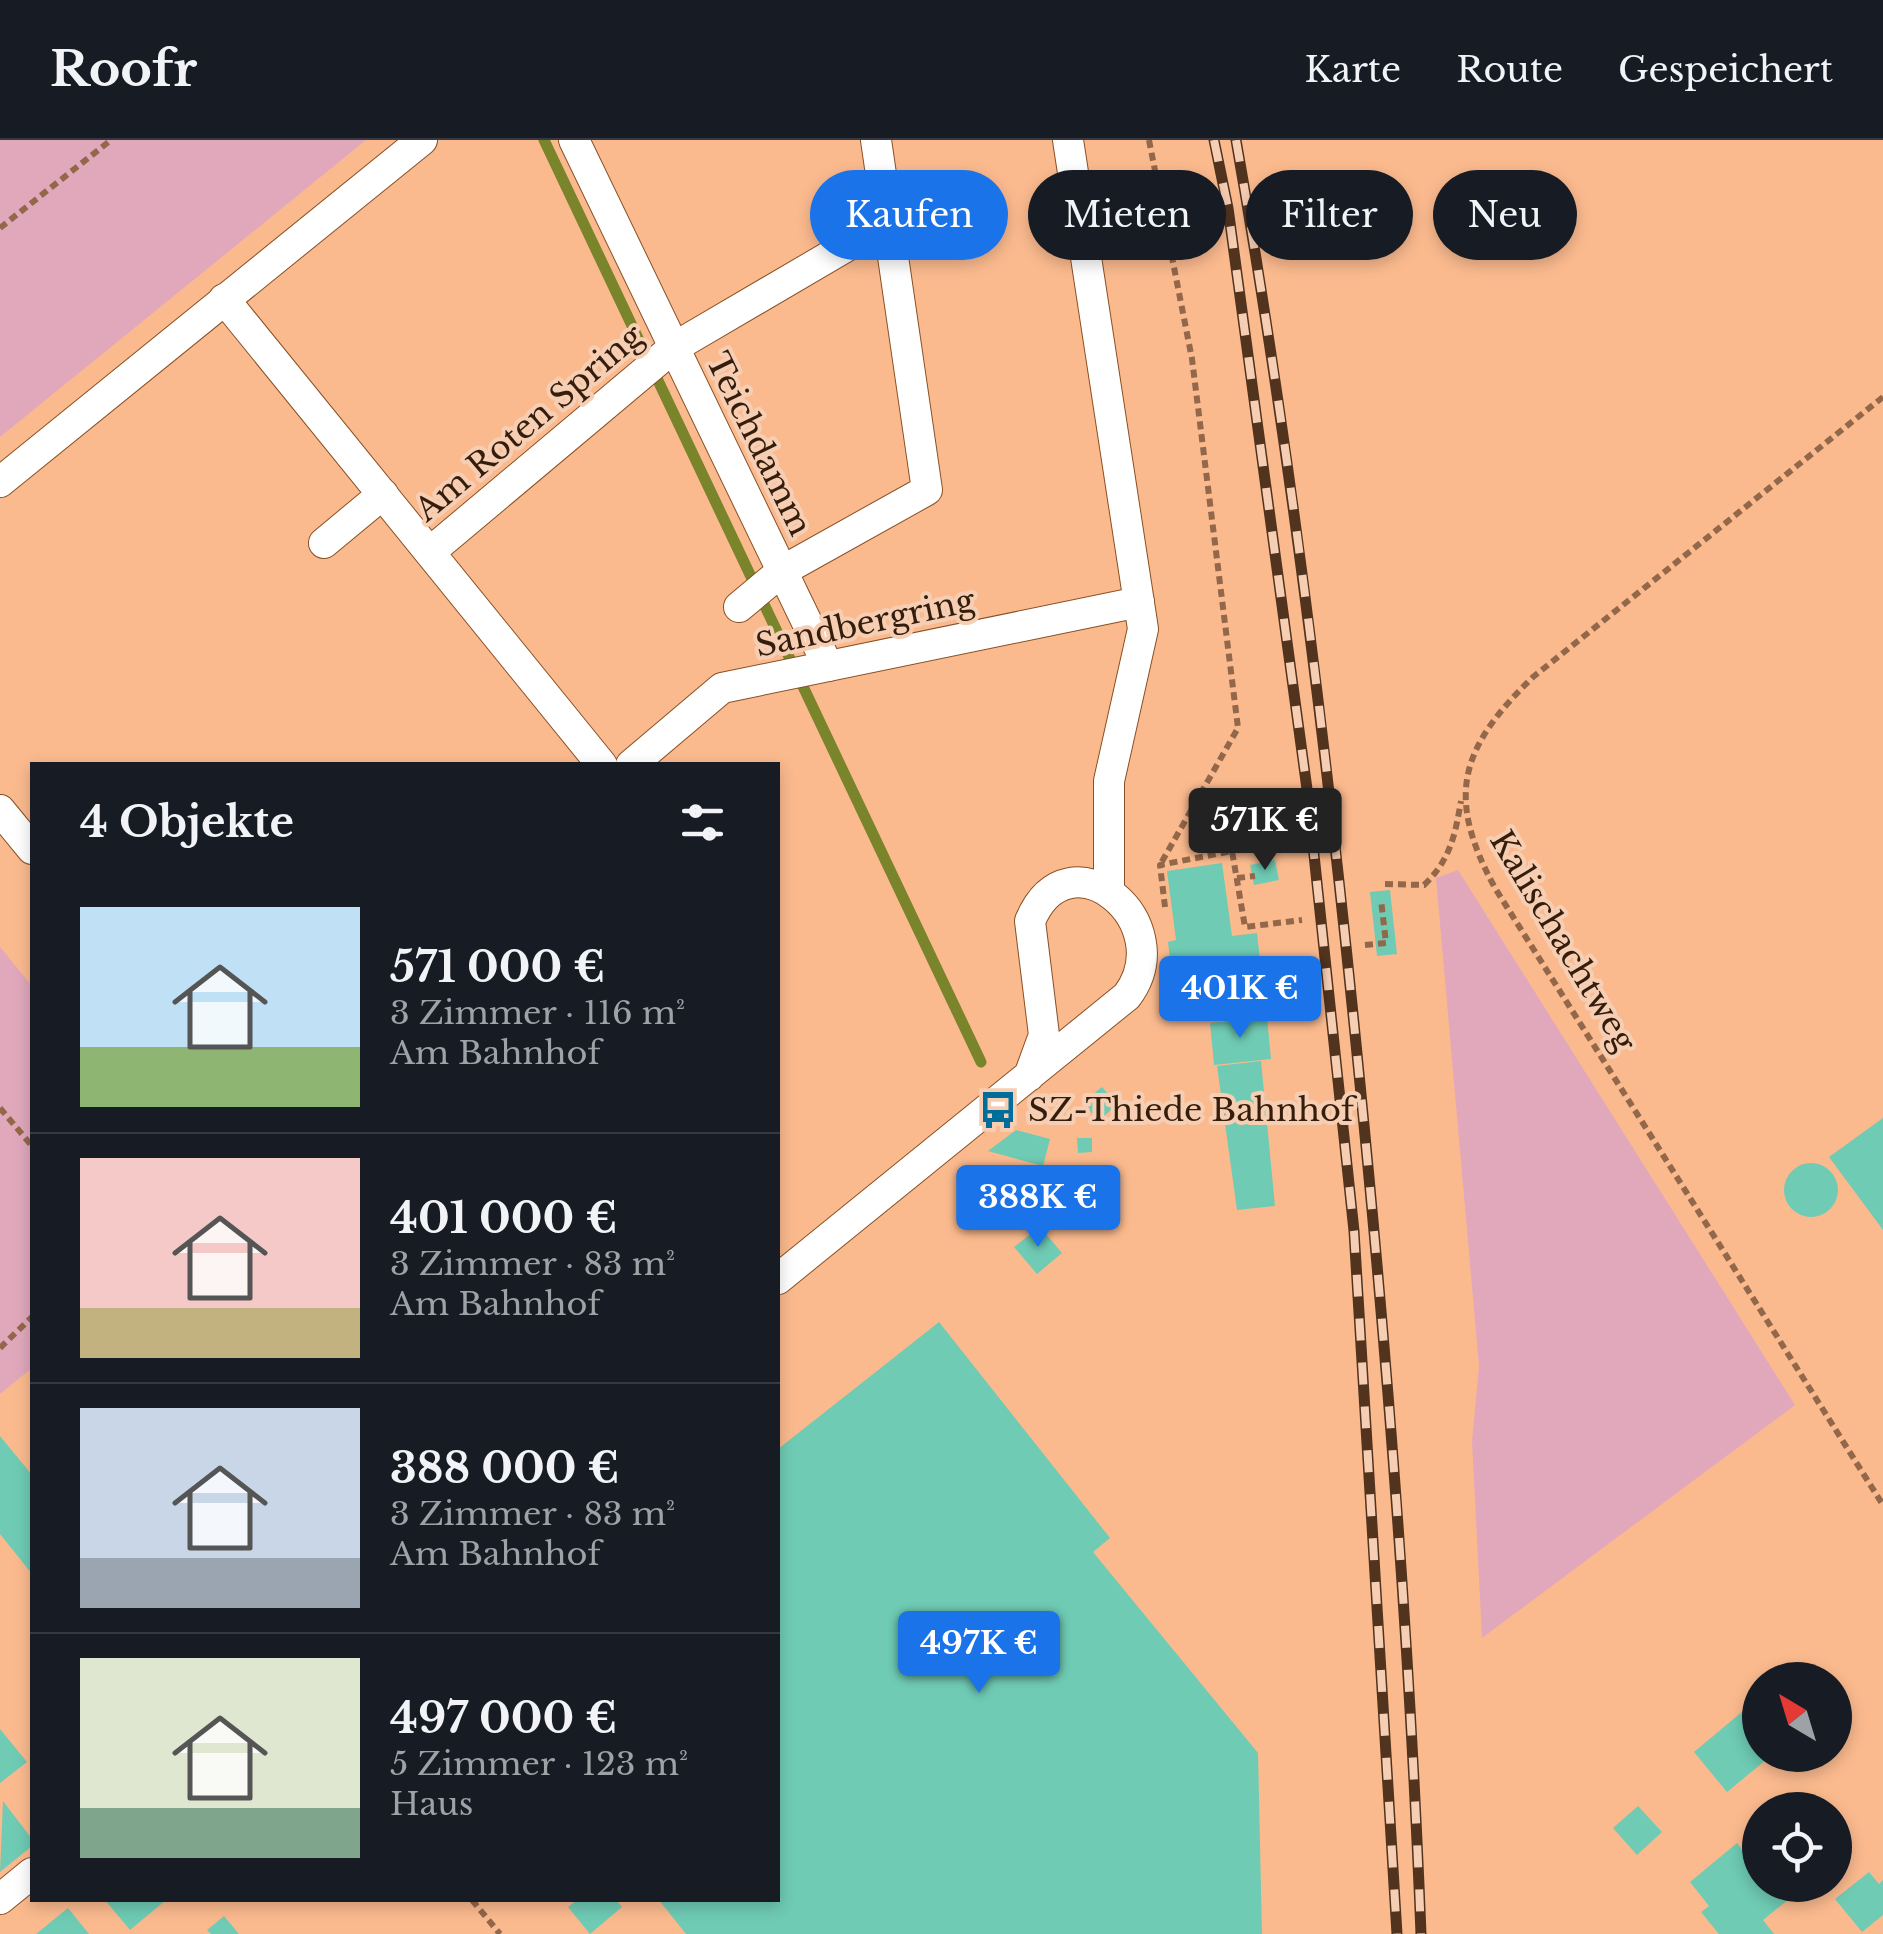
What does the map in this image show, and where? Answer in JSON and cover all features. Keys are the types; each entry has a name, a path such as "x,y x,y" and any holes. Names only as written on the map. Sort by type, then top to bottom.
{"street":[{"path":"0,482 422,140"},
{"name":"Teichdamm","path":"574,140 659,360 782,571 820,668"},
{"name":"Teichdamm","path":"876,140 880,170"},
{"path":"1068,140 1143,629 1109,781 1109,890"},
{"name":"Teichdamm","path":"659,360 825,260"},
{"name":"Teichdamm","path":"738,606 782,571 927,490 894,260"},
{"name":"Am Roten Spring","path":"224,299 600,762"},
{"name":"Am Roten Spring","path":"430,552 659,360"},
{"name":"Am Roten Spring","path":"324,543 382,494"},
{"name":"Sandbergring","path":"635,762 722,688 1139,602"},
{"path":"0,810 30,847"},
{"path":"780,1277 1029,1076 1134,986 1140,962 1136,926 1130,910 1109,890 1096,884 1065,886 1050,892 1034,913 1030,930 1044,1035 1029,1076"},
{"path":"0,1899 30,1874"}],"path":[{"path":"0,228 111,140"},
{"path":"1136,926 1165,910 1160,864 1238,728 1192,358 1149,140"},
{"path":"1385,884 1424,885 1442,868 1454,841 1463,791 1487,726 1534,677 1883,397"},
{"name":"Kalischachtweg","path":"1463,791 1474,849 1495,888 1883,1504"},
{"path":"1160,864 1232,851 1245,927 1302,920"},
{"path":"1237,878 1255,876"},
{"path":"1365,945 1386,943 1381,900"},
{"path":"0,1108 30,1144"},
{"path":"0,1348 30,1319"},
{"path":"474,1902 500,1934"}],"shaded area":[{"path":"0,140 366,140 0,437"},
{"path":"1458,870 1795,1405 1482,1638 1472,1441 1479,1366 1436,878"},
{"path":"0,947 30,984 30,1370 0,1394"}],"building":[{"path":"1275,860 1279,880 1254,885 1250,865"},
{"path":"1222,863 1232,936 1257,933 1266,1016 1232,1019 1227,979 1173,986 1168,942 1176,940 1167,871"},
{"path":"1390,890 1397,954 1377,956 1370,892"},
{"path":"1267,1018 1271,1059 1214,1065 1210,1023"},
{"path":"1261,1061 1275,1206 1237,1210 1217,1066"},
{"path":"1102,1087 1117,1105 1098,1121 1083,1102"},
{"path":"1883,1118 1883,1230 1829,1157"},
{"path":"1016,1130 1050,1139 1043,1166 988,1151"},
{"path":"1077,1138 1092,1138 1092,1152 1078,1153"},
{"path":"1811,1163 1830,1171 1838,1190 1830,1209 1811,1217 1792,1209 1784,1190 1792,1171"},
{"path":"1040,1227 1062,1253 1037,1274 1014,1247"},
{"path":"939,1322 1110,1538 1093,1552 1258,1753 1262,1934 686,1934 661,1902 780,1902 780,1447"},
{"path":"0,1436 30,1473 30,1572 0,1534"},
{"path":"1742,1712 1742,1772 1751,1772 1727,1792 1694,1752"},
{"path":"0,1729 27,1762 0,1783"},
{"path":"3,1801 30,1836 30,1848 0,1872"},
{"path":"1638,1806 1662,1832 1637,1855 1613,1828"},
{"path":"1737,1843 1742,1849 1742,1902 1785,1902 1763,1920 1774,1934 1719,1934 1701,1912 1709,1906 1690,1882"},
{"path":"1869,1872 1879,1884 1883,1880 1883,1915 1862,1932 1837,1902 1852,1902 1852,1886"},
{"path":"107,1902 164,1902 130,1930"},
{"path":"574,1902 618,1902 622,1907 590,1934 568,1907"},
{"path":"68,1908 89,1934 36,1934"},
{"path":"224,1916 239,1934 211,1934 207,1930"}],"waterway":[{"path":"544,140 981,1062"}],"railway":[{"path":"1214,140 1228,208 1307,789 1354,1231 1397,1934"},
{"path":"1236,140 1291,492 1348,966 1397,1509 1421,1934"}],"place":[{"name":"SZ-Thiede Bahnhof","path":"998,1110"}]}
